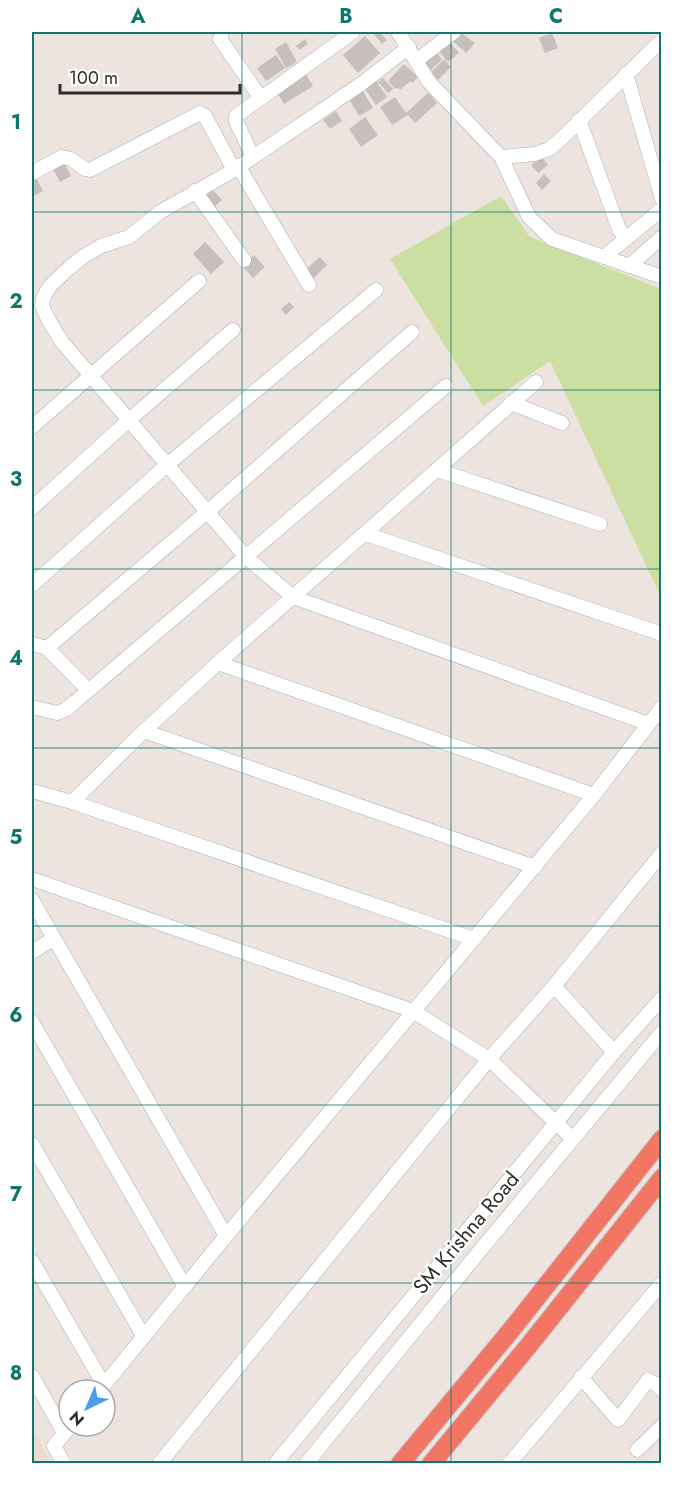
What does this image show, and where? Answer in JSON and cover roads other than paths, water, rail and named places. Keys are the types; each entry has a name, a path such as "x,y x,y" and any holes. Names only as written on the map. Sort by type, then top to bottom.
{"highway":[{"path":"400,1464 512,1329 662,1139"},
{"path":"430,1464 530,1344 662,1178"}],"street":[{"path":"222,32 220,39 260,97"},
{"path":"253,157 236,121 236,116 353,32"},
{"path":"398,32 429,82 501,157 529,217 552,239 662,277"},
{"path":"417,60 454,32"},
{"path":"501,157 535,154 549,149 659,41"},
{"path":"659,41 662,57"},
{"path":"409,47 361,84 236,168 160,212 129,237 101,246 84,256 50,286 43,298 42,306 62,342 207,512 246,557 293,597 650,724"},
{"path":"626,74 662,199"},
{"path":"32,173 62,157 90,170 200,113 205,116 309,285"},
{"path":"579,120 619,229 626,239"},
{"path":"195,191 244,260"},
{"path":"604,257 662,209"},
{"path":"629,266 662,237"},
{"path":"32,427 199,281"},
{"path":"32,585 167,465 376,290"},
{"path":"32,508 233,330"},
{"path":"47,648 207,512 412,332"},
{"path":"72,802 218,663 536,382"},
{"path":"32,707 57,713 65,710 446,386"},
{"path":"511,403 562,423"},
{"path":"437,470 600,524"},
{"path":"366,534 662,634"},
{"path":"32,644 47,648 88,690"},
{"path":"218,663 594,795"},
{"path":"110,1378 535,867 662,707"},
{"path":"144,731 535,867"},
{"path":"32,791 72,802 474,939"},
{"path":"159,1464 489,1059 554,986 662,853"},
{"path":"32,879 413,1011 489,1059 573,1139"},
{"path":"32,900 226,1236"},
{"path":"32,951 53,939"},
{"path":"554,986 614,1052"},
{"path":"275,1464 614,1052 662,998"},
{"path":"32,1022 185,1287"},
{"name":"SM Krishna Road","path":"306,1464 662,1032"},
{"path":"32,1144 144,1337"},
{"path":"32,1261 96,1378"},
{"path":"510,1464 662,1283"},
{"path":"32,1376 57,1415"},
{"path":"581,1377 618,1420 648,1380 662,1390"},
{"path":"637,1449 662,1426"},
{"path":"60,1438 54,1446 64,1464"}]}
